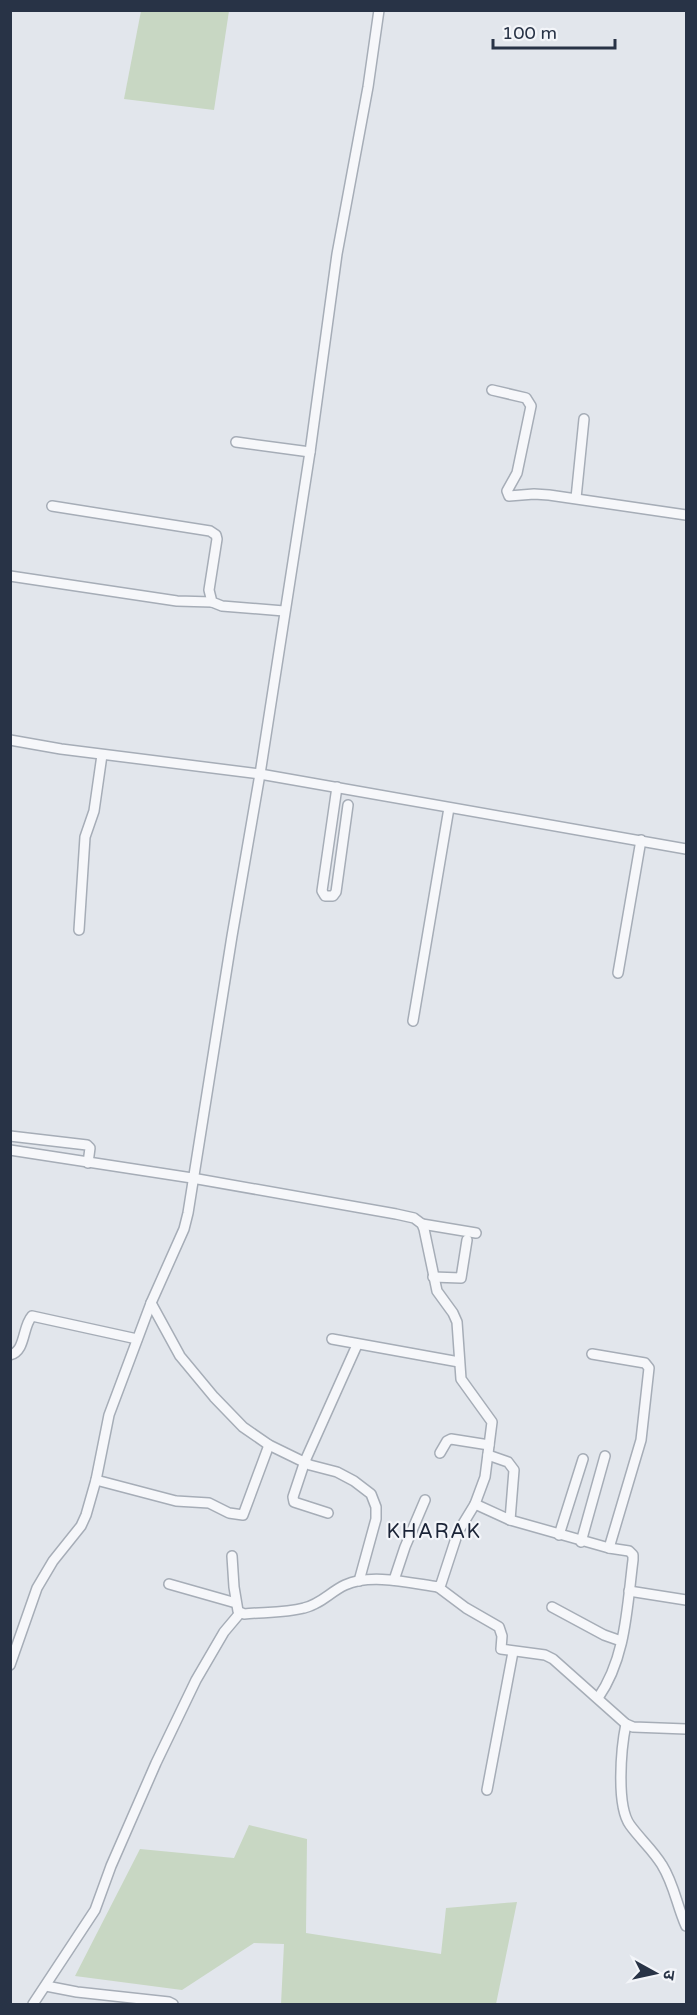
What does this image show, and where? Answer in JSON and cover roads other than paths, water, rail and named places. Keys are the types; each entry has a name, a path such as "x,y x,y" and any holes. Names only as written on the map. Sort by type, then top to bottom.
{"street":[{"path":"10,1665 37,1588 53,1561 81,1526 96,1480 109,1415 151,1303 184,1229 260,774 310,452 337,254 380,10"},
{"path":"492,390 526,398 531,406 517,473 507,489 508,495 534,494 576,498 687,515"},
{"path":"576,498 584,419"},
{"path":"236,442 310,452"},
{"path":"52,506 214,533 217,539 209,590 212,602"},
{"path":"10,576 177,601 212,602 222,606 284,610"},
{"path":"10,740 260,774 687,849"},
{"path":"79,930 85,837 94,811 102,754"},
{"path":"337,787 322,891 325,896 333,896 336,892 348,805"},
{"path":"413,1021 449,808"},
{"path":"618,973 641,840"},
{"path":"10,1136 87,1145 90,1148 88,1163"},
{"path":"10,1150 192,1178 396,1214 414,1218 422,1224 476,1233"},
{"path":"422,1224 438,1295 457,1322 459,1362 463,1383 491,1419 485,1477 475,1504 460,1525 444,1580 438,1587"},
{"path":"433,1277 461,1278 467,1240"},
{"path":"151,1303 184,1361 238,1423 269,1445 354,1481 372,1497 377,1510 376,1519 359,1581"},
{"path":"10,1355 18,1352 27,1323 32,1316 137,1339"},
{"path":"332,1340 459,1362"},
{"path":"328,1513 293,1500 305,1461 357,1345"},
{"path":"592,1354 645,1363 649,1368 640,1440 609,1548"},
{"path":"440,1453 447,1441 451,1439 489,1450 508,1462 514,1470 510,1520"},
{"path":"96,1480 176,1501 208,1503 229,1513 243,1515 269,1445"},
{"path":"581,1542 605,1456"},
{"path":"559,1535 583,1459"},
{"path":"394,1580 425,1500"},
{"path":"475,1504 510,1520 581,1542 629,1551 633,1556 618,1659 612,1676 598,1698"},
{"path":"232,1556 236,1603 240,1613"},
{"path":"33,2004 95,1910 111,1866 151,1773 196,1680 224,1632 240,1613 303,1609 316,1604 344,1586 359,1581 394,1580 438,1587 466,1608 497,1625 501,1632 501,1649 545,1655 553,1659 626,1724 633,1727 687,1729"},
{"path":"170,1584 236,1603"},
{"path":"629,1591 687,1600"},
{"path":"552,1607 604,1635 621,1641"},
{"path":"487,1790 513,1652"},
{"path":"626,1724 621,1748 623,1810 628,1824 657,1857 668,1876 687,1926"},
{"path":"46,1986 77,1992 169,2001 173,2004"}],"district":[{"name":"KHARAK","path":"434,1532"}]}
